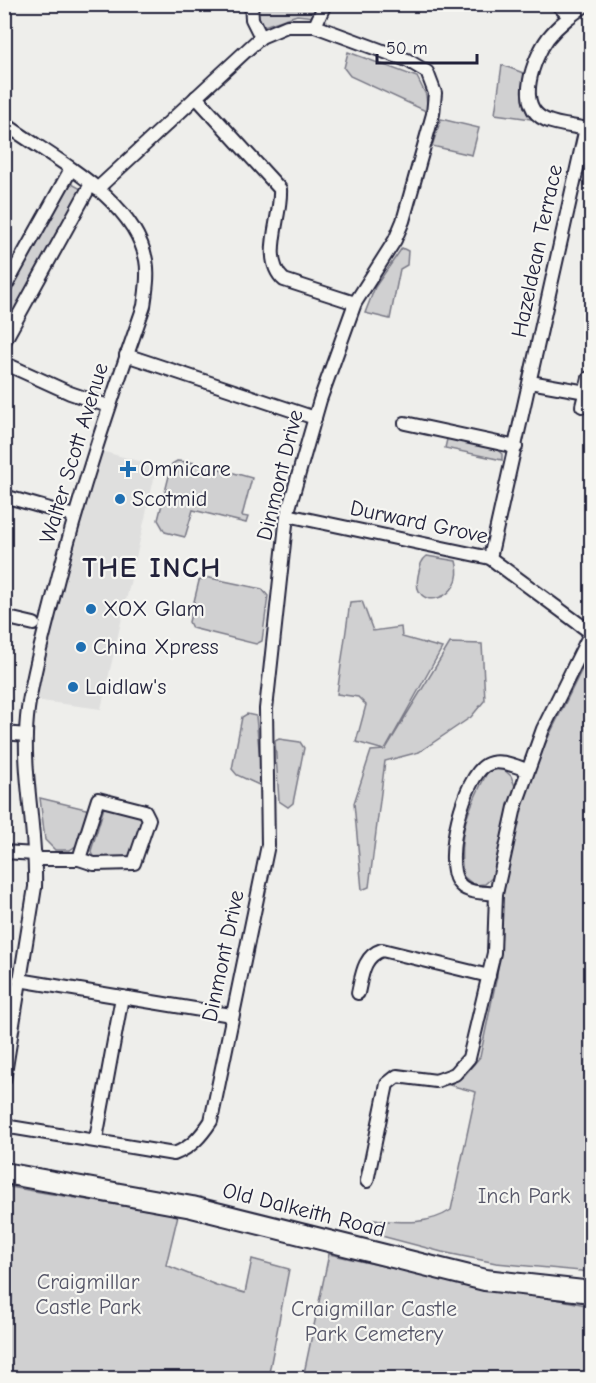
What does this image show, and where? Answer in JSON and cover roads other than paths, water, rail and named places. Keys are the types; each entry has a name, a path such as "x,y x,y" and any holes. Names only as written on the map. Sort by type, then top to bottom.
{"main road":[{"name":"Old Dalkeith Road","path":"4,1173 192,1207 485,1280 591,1292"}],"street":[{"path":"251,4 252,19 261,37"},
{"path":"315,26 325,4"},
{"path":"557,4 568,16"},
{"path":"587,4 568,16 548,38 535,64 527,93 532,107 544,120 589,129"},
{"name":"Dinmont Drive","path":"4,342 94,186 261,37 287,26 315,26 407,60 427,72 435,93 433,114 403,221 395,240 355,303 315,418 287,515 266,709 268,844 211,1120 199,1139 174,1154 4,1126"},
{"path":"196,97 280,189 281,203 272,257 276,273 284,280 355,303"},
{"name":"Walter Scott Avenue","path":"4,123 94,186 127,220 146,260 147,282 144,306 108,406 74,516 33,683 26,735 28,790 35,856 35,887 4,1080"},
{"name":"Hazeldean Terrace","path":"490,558 589,129"},
{"path":"4,289 71,169"},
{"path":"126,355 315,418"},
{"path":"4,363 70,393 108,406"},
{"path":"582,406 589,378"},
{"path":"530,382 586,392"},
{"path":"405,423 516,447"},
{"path":"4,496 74,516"},
{"name":"Durward Grove","path":"287,515 490,558 591,631"},
{"path":"4,617 34,624"},
{"path":"367,1181 387,1084 397,1076 436,1081 455,1074 469,1058 494,953 496,894 515,807 527,770 553,707 591,631"},
{"path":"4,733 26,735"},
{"path":"496,894 466,891 458,882 454,872 456,824 476,773 487,764 496,762 527,770"},
{"path":"4,852 79,859 94,864 128,865 134,863 149,819 145,811 98,799 79,859"},
{"path":"359,993 366,961 372,953 382,950 489,976"},
{"path":"5,988 19,985 122,997 231,1015"},
{"path":"96,1140 122,997"}],"place":[{"name":"Omnicare","path":"128,469"},
{"name":"Scotmid","path":"120,499"},
{"name":"XOX Glam","path":"91,609"},
{"name":"China Xpress","path":"81,647"},
{"name":"Laidlaw's","path":"73,687"}],"district":[{"name":"THE INCH","path":"152,568"}],"park label":[{"name":"Inch Park","path":"524,1196"},
{"name":"Craigmillar Castle Park","path":"88,1294"},
{"name":"Craigmillar Castle Park Cemetery","path":"374,1322"}]}
